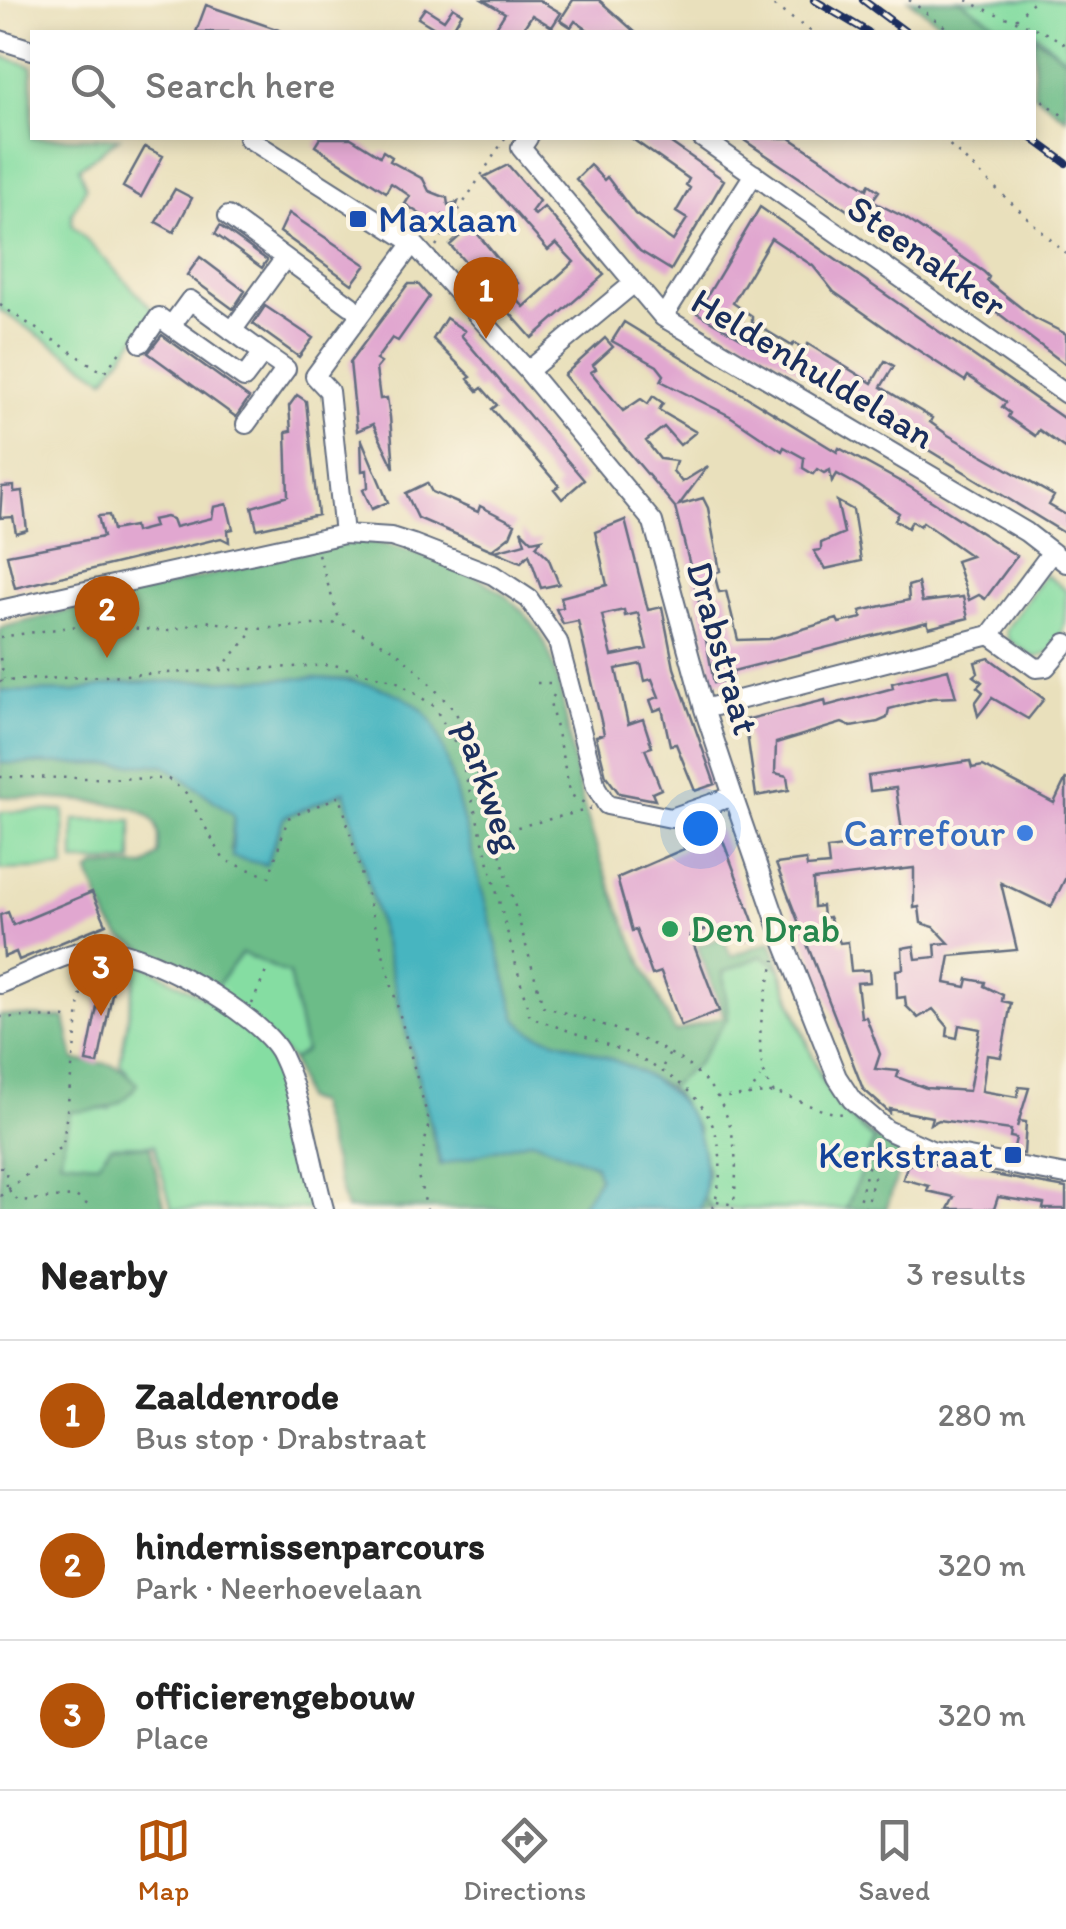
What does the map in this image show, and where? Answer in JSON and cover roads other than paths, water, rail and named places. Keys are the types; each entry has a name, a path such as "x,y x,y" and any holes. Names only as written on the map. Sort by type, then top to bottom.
{"street":[{"path":"0,40 30,49"},
{"name":"Drabstraat","path":"251,140 413,242 528,371 653,522 704,710 790,959 837,1077 852,1100 887,1130 931,1150 1066,1175"},
{"name":"Steenakker","path":"705,140 1066,394"},
{"name":"Heldenhuldelaan","path":"518,141 663,318 1026,532 1059,557"},
{"path":"663,318 754,174"},
{"path":"228,216 351,306"},
{"path":"315,376 413,242"},
{"path":"232,331 286,258"},
{"path":"528,371 634,283"},
{"path":"171,326 190,300 286,369 315,376 329,391 344,534"},
{"path":"133,344 159,317 244,378 264,353"},
{"path":"246,424 286,369"},
{"path":"0,610 344,534 391,536 513,586 551,625 596,787 607,805 671,818 734,796"},
{"path":"704,710 990,636 1059,557"},
{"path":"990,636 1036,668 1046,667 1066,644"},
{"path":"0,984 87,950 112,949 164,966 245,1019 283,1058 324,1209"}],"water":[{"path":"314,678 361,683 393,692 408,699 431,720 446,757 516,1017 533,1032 632,1068 652,1079 684,1107 702,1148 705,1178 700,1209 579,1209 599,1178 595,1165 532,1140 441,1165 345,791 284,817 266,865 232,857 234,815 165,765 0,763 0,691 73,692 121,683"}],"railway":[{"path":"814,0 865,30"},
{"path":"863,0 903,30"},
{"path":"1035,140 1066,163"}],"place":[{"name":"Maxlaan","path":"358,219"},
{"name":"Zaaldenrode","path":"486,339"},
{"name":"hindernissenparcours","path":"107,658"},
{"name":"Carrefour","path":"1025,833"},
{"name":"Den Drab","path":"670,929"},
{"name":"officierengebouw","path":"101,1016"},
{"name":"Kerkstraat","path":"1013,1155"}]}
